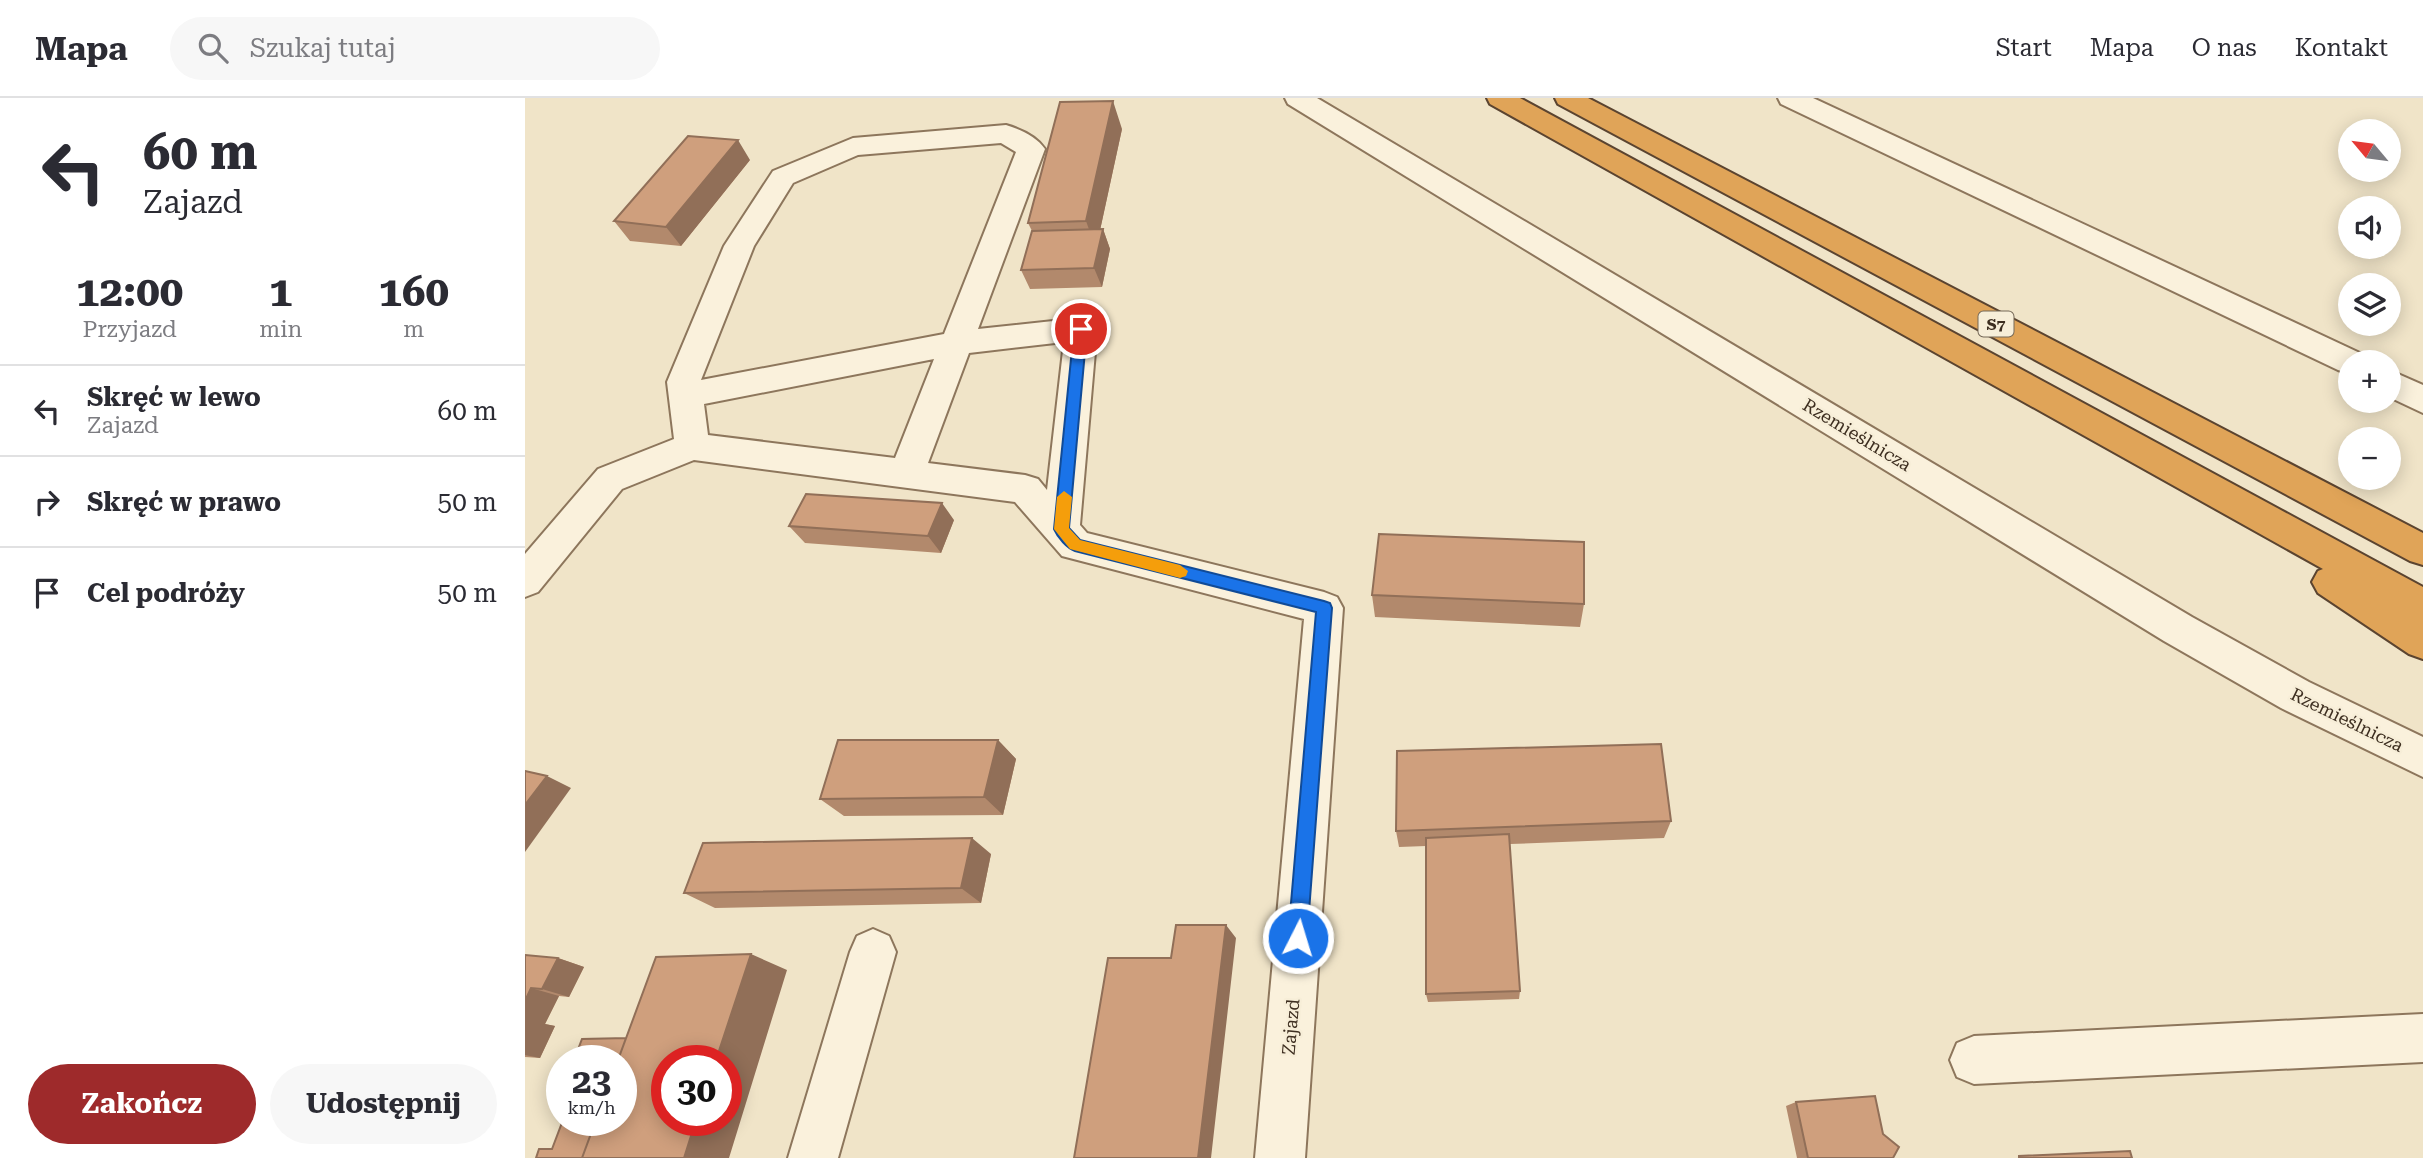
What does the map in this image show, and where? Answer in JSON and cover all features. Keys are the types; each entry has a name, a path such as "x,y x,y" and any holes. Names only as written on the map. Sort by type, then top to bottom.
{"highway":[{"name":"S7","path":"1500,98 2144,455 2423,606"},
{"name":"S7","path":"1569,98 2423,550"},
{"path":"2144,455 2423,642"}],"street":[{"name":"Rzemieślnicza","path":"1298,98 2178,629 2295,695 2423,758"},
{"path":"1791,98 2338,356"},
{"path":"692,446 684,382 739,246 783,177 853,147 1006,134 1031,149 906,474"},
{"path":"685,395 956,343 1081,329 1068,537"},
{"path":"2401,388 2423,400"},
{"path":"525,581 610,479 692,446 1025,489 1068,537"},
{"name":"Zajazd","path":"1068,537 1324,608 1280,1158"},
{"path":"813,1158 873,952"},
{"path":"1974,1060 2423,1038"}],"building":[{"path":"1113,101 1086,221 1028,223 1060,102"},
{"path":"688,136 738,140 666,227 614,221"},
{"path":"1103,229 1094,268 1021,270 1032,231"},
{"path":"806,494 942,503 928,536 789,526"},
{"path":"1379,534 1584,542 1584,604 1372,595"},
{"path":"838,740 998,740 984,797 820,799"},
{"path":"1661,744 1671,821 1396,831 1397,751"},
{"path":"525,771 547,776 525,805"},
{"path":"1509,834 1520,991 1426,994 1426,838"},
{"path":"972,838 961,888 684,893 703,843"},
{"path":"1176,925 1226,925 1198,1158 1074,1158 1108,958 1171,958"},
{"path":"751,954 721,1045 651,1045 651,1136 691,1136 684,1158 582,1158 590,1136 637,1136 637,1045 624,1045 656,957"},
{"path":"525,955 558,958 542,989 531,988 525,1001"},
{"path":"626,1038 623,1045 580,1045 582,1039"},
{"path":"1875,1096 1883,1134 1899,1147 1893,1158 1808,1158 1796,1102"},
{"path":"557,1136 590,1136 582,1158 536,1158 539,1149 552,1149"},
{"path":"2130,1151 2132,1158 2019,1158 2019,1156"}],"slow traffic":[{"path":"1064,497 1061,529 1075,545 1180,571"}],"route":[{"path":"1081,329 1061,529 1075,545 1324,608 1298,938"}]}
